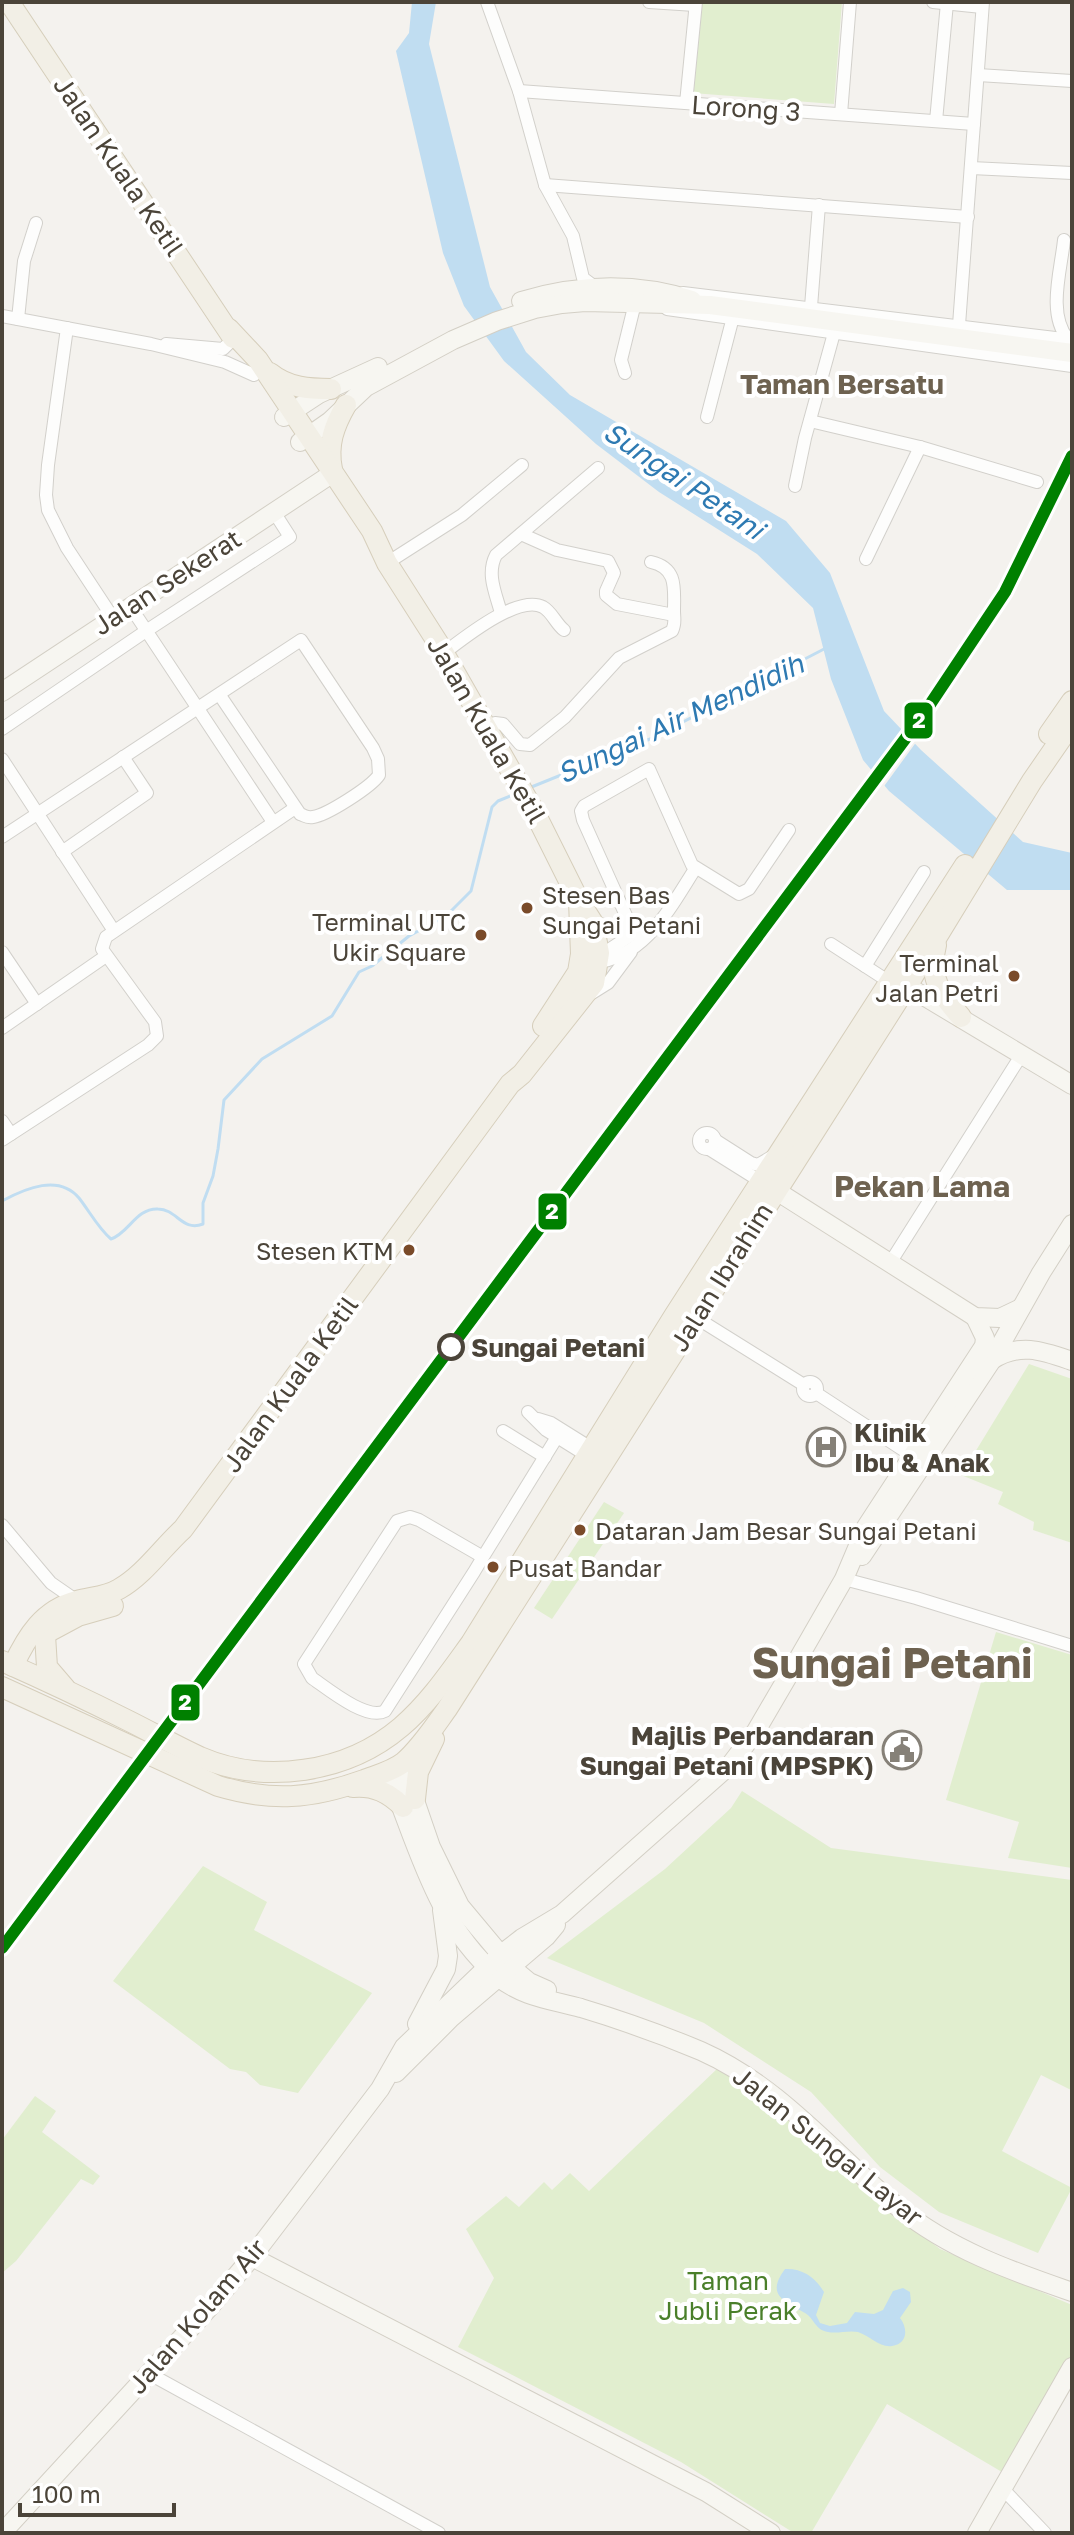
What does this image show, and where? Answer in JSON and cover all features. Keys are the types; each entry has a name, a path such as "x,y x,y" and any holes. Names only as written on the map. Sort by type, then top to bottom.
{"main road":[{"name":"Jalan Kuala Ketil","path":"9,2 305,439 363,535 387,563 444,653 593,923 590,959 523,1054 510,1084 183,1529 129,1583 104,1596 77,1601 41,1628"},
{"path":"288,414 322,394 534,304 560,290 589,283 650,299"},
{"path":"534,304 650,299 1071,344"},
{"path":"305,439 399,362"},
{"path":"259,372 322,394"},
{"path":"322,394 315,414 330,421"},
{"path":"329,476 331,438 346,405"},
{"name":"Jalan Sekerat","path":"2,692 329,476"},
{"path":"961,884 1072,701"},
{"path":"1027,778 1072,723"},
{"name":"Jalan Ibrahim","path":"898,984 939,933 961,884"},
{"name":"Jalan Ibrahim","path":"199,1767 230,1766 271,1772 318,1768 375,1744 413,1716 445,1680 495,1606 588,1452 768,1186 961,884"},
{"name":"Jalan Kuala Ketil","path":"510,1084 522,1074 594,983 579,901"},
{"path":"939,933 932,961 933,972 940,990 961,1017"},
{"path":"898,984 961,1017 1072,1085"},
{"name":"Jalan Ibrahim","path":"393,1765 447,1709 695,1317 768,1186 782,1149 849,1045 869,1024 894,988 902,984 898,984"},
{"path":"768,1186 975,1317 1000,1318 1023,1306"},
{"path":"499,1966 522,1938 562,1914 730,1765 756,1731 845,1576 881,1531 919,1460 988,1353 1005,1336 1072,1224"},
{"path":"1023,1306 1023,1329 1037,1349"},
{"path":"975,1317 988,1353"},
{"path":"988,1353 1037,1349 1072,1361"},
{"name":"Jalan Kuala Ketil","path":"41,1628 114,1606 138,1594 170,1555 183,1529"},
{"path":"9,1668 41,1628"},
{"path":"9,1668 41,1628"},
{"path":"41,1628 47,1667 69,1693"},
{"path":"9,1668 133,1738 199,1767 234,1790 277,1797 309,1796 343,1787 393,1765"},
{"path":"9,1668 69,1693 133,1738"},
{"path":"393,1765 398,1745 429,1711 445,1680"},
{"path":"343,1787 376,1788 409,1803 418,1772 444,1724 447,1709"},
{"path":"271,1772 280,1777 305,1779 365,1763 393,1765"},
{"name":"Jalan Sungai Layar","path":"393,1765 448,1884 499,1966 581,2008 684,2044 733,2067 773,2094 870,2183 926,2228 991,2262 1072,2292"},
{"name":"Jalan Sungai Layar","path":"409,1803 418,1853 442,1910 522,1992 546,2001 581,2008"},
{"path":"404,2047 446,1969 448,1956 442,1910"},
{"path":"546,1990 536,1967 546,1937 562,1914"},
{"path":"499,1966 546,1937"},
{"name":"Jalan Kolam Air","path":"2,2533 252,2257 380,2089 404,2047 499,1966"},
{"name":"Jalan Kolam Air","path":"380,2089 499,1966"},
{"path":"252,2257 706,2492 771,2533"},
{"path":"977,2533 1072,2367"}],"street":[{"path":"487,2 519,91 545,185 573,236 589,283"},
{"path":"649,2 695,4 686,103"},
{"path":"841,114 850,2"},
{"path":"936,121 940,3 983,5 959,325"},
{"path":"978,75 1072,81"},
{"name":"Lorong 3","path":"519,91 974,124"},
{"path":"971,168 1072,173"},
{"path":"545,185 968,217"},
{"path":"811,307 819,205"},
{"path":"18,319 24,261 36,223"},
{"path":"1064,240 1057,313 1059,327 1071,344"},
{"path":"650,299 811,307 1038,335 1071,344"},
{"path":"650,299 683,313 732,321 1072,366"},
{"path":"625,373 621,360 650,299"},
{"path":"1038,335 1057,313"},
{"path":"2,316 151,344 259,372"},
{"path":"707,417 732,321"},
{"path":"67,328 48,465 48,510 67,548 113,618"},
{"path":"151,344 223,349 229,341 229,329"},
{"path":"795,486 834,333"},
{"path":"810,421 920,447 1037,482"},
{"path":"866,559 920,447"},
{"path":"387,563 462,515 522,465"},
{"path":"501,613 491,565 505,545 598,468"},
{"path":"2,729 290,537 274,512"},
{"path":"521,534 557,550 608,561 614,573 606,591 610,600 617,604 674,615"},
{"path":"486,727 503,724 524,746 537,740 565,717 619,658 672,631 675,624 675,586 672,576 661,564 651,562"},
{"path":"130,606 273,822"},
{"path":"444,653 501,613 541,606 564,630"},
{"path":"2,837 197,708 301,640 373,748 378,759 379,775 371,785 320,814 307,817 295,808 219,694"},
{"path":"62,852 147,793 123,757"},
{"path":"2,759 114,931"},
{"path":"637,931 628,920 583,820 582,808 649,769 689,861 695,869 737,893 743,893 789,830"},
{"path":"2,1121 6,1137 148,1045 157,1036 155,1022 106,956 102,942 295,808"},
{"path":"587,995 608,983 664,916 695,869"},
{"path":"865,966 924,872"},
{"path":"590,959 664,916"},
{"path":"593,923 637,931"},
{"path":"831,944 898,984"},
{"path":"590,959 633,950"},
{"path":"2,952 37,1004"},
{"path":"2,1028 106,956"},
{"path":"890,1263 1022,1054"},
{"path":"768,1186 712,1144 758,1165 782,1149"},
{"path":"695,1317 804,1385 814,1383 816,1393 919,1460"},
{"path":"532,1415 551,1423 588,1452 557,1437 532,1415"},
{"path":"503,1431 545,1457"},
{"path":"483,1557 410,1517 397,1521 304,1664 312,1678 368,1713 385,1711 483,1557 557,1437"},
{"path":"2,1525 51,1583 77,1601"},
{"path":"845,1576 1072,1646"},
{"path":"41,1628 50,1602 51,1583"},
{"path":"148,2373 439,2533"},
{"path":"1002,2488 1045,2533"}],"green space":[{"path":"700,2 842,2 834,104 692,93"},
{"path":"1029,1364 1072,1379 1072,1543 1033,1530 1034,1522 998,1504 1003,1492 961,1475"},
{"path":"604,1502 624,1513 552,1619 534,1608"},
{"path":"996,1632 1072,1655 1072,1868 1008,1858 1019,1822 946,1800"},
{"path":"742,1791 831,1848 1072,1880 1072,2088 1041,2075 1002,2151 1072,2188 1038,2253 939,2212 880,2167 811,2092 704,2023 547,1958 665,1869 731,1808"},
{"path":"203,1866 267,1902 254,1930 372,1993 298,2093 260,2085 246,2072 230,2069 113,1981"},
{"name":"Taman Jubli Perak","path":"718,2068 761,2095 861,2187 940,2249 1072,2305 1072,2356 1007,2475 887,2404 811,2533 794,2533 681,2462 458,2347 494,2278 466,2229 506,2196 519,2207 544,2182 552,2190 570,2173 589,2191"},
{"path":"35,2096 56,2111 42,2132 100,2176 93,2185 81,2179 16,2261 2,2273 2,2140"}],"water":[{"name":"Sungai Petani","path":"412,2 436,2 429,44 490,287 526,352 570,395 786,521 830,573 884,711 921,750 1023,842 1072,853 1072,890 1007,890 889,791 863,760 831,679 813,608 757,554 659,492 596,444 504,361 464,306 443,253 396,51 409,33"},
{"path":"785,2269 802,2272 824,2292 816,2315 820,2323 830,2326 847,2323 855,2312 874,2314 883,2310 893,2291 903,2288 910,2292 911,2302 900,2318 905,2331 904,2339 897,2345 888,2346 858,2332 820,2329 808,2315 785,2301 777,2292 779,2278"}],"pier":[{"path":"906,729 917,741 882,789 871,776"}],"waterway":[{"name":"Sungai Air Mendidih","path":"529,788 650,739 826,648"},
{"name":"Sungai Air Mendidih","path":"2,1201 32,1188 62,1187 79,1198 111,1239 150,1210 165,1210 190,1225 203,1224 203,1203 213,1176 224,1100 262,1059 332,1016 359,972 372,966 409,936 446,916 471,891 492,807 515,794"}],"transit line":[{"name":"2","path":"2,1948 923,715 1005,592 1072,456"}],"place":[{"name":"Stesen Bas Sungai Petani","path":"527,908"},
{"name":"Terminal UTC Ukir Square","path":"481,935"},
{"name":"Terminal Jalan Petri","path":"1014,976"},
{"name":"Stesen KTM","path":"409,1250"},
{"name":"Sungai Petani","path":"451,1347"},
{"name":"Klinik Ibu & Anak","path":"826,1447"},
{"name":"Dataran Jam Besar Sungai Petani","path":"580,1530"},
{"name":"Pusat Bandar","path":"493,1567"},
{"name":"Majlis Perbandaran Sungai Petani (MPSPK)","path":"902,1750"}],"district":[{"name":"Taman Bersatu","path":"842,383"},
{"name":"Pekan Lama","path":"922,1186"},
{"name":"Sungai Petani","path":"892,1662"}]}
